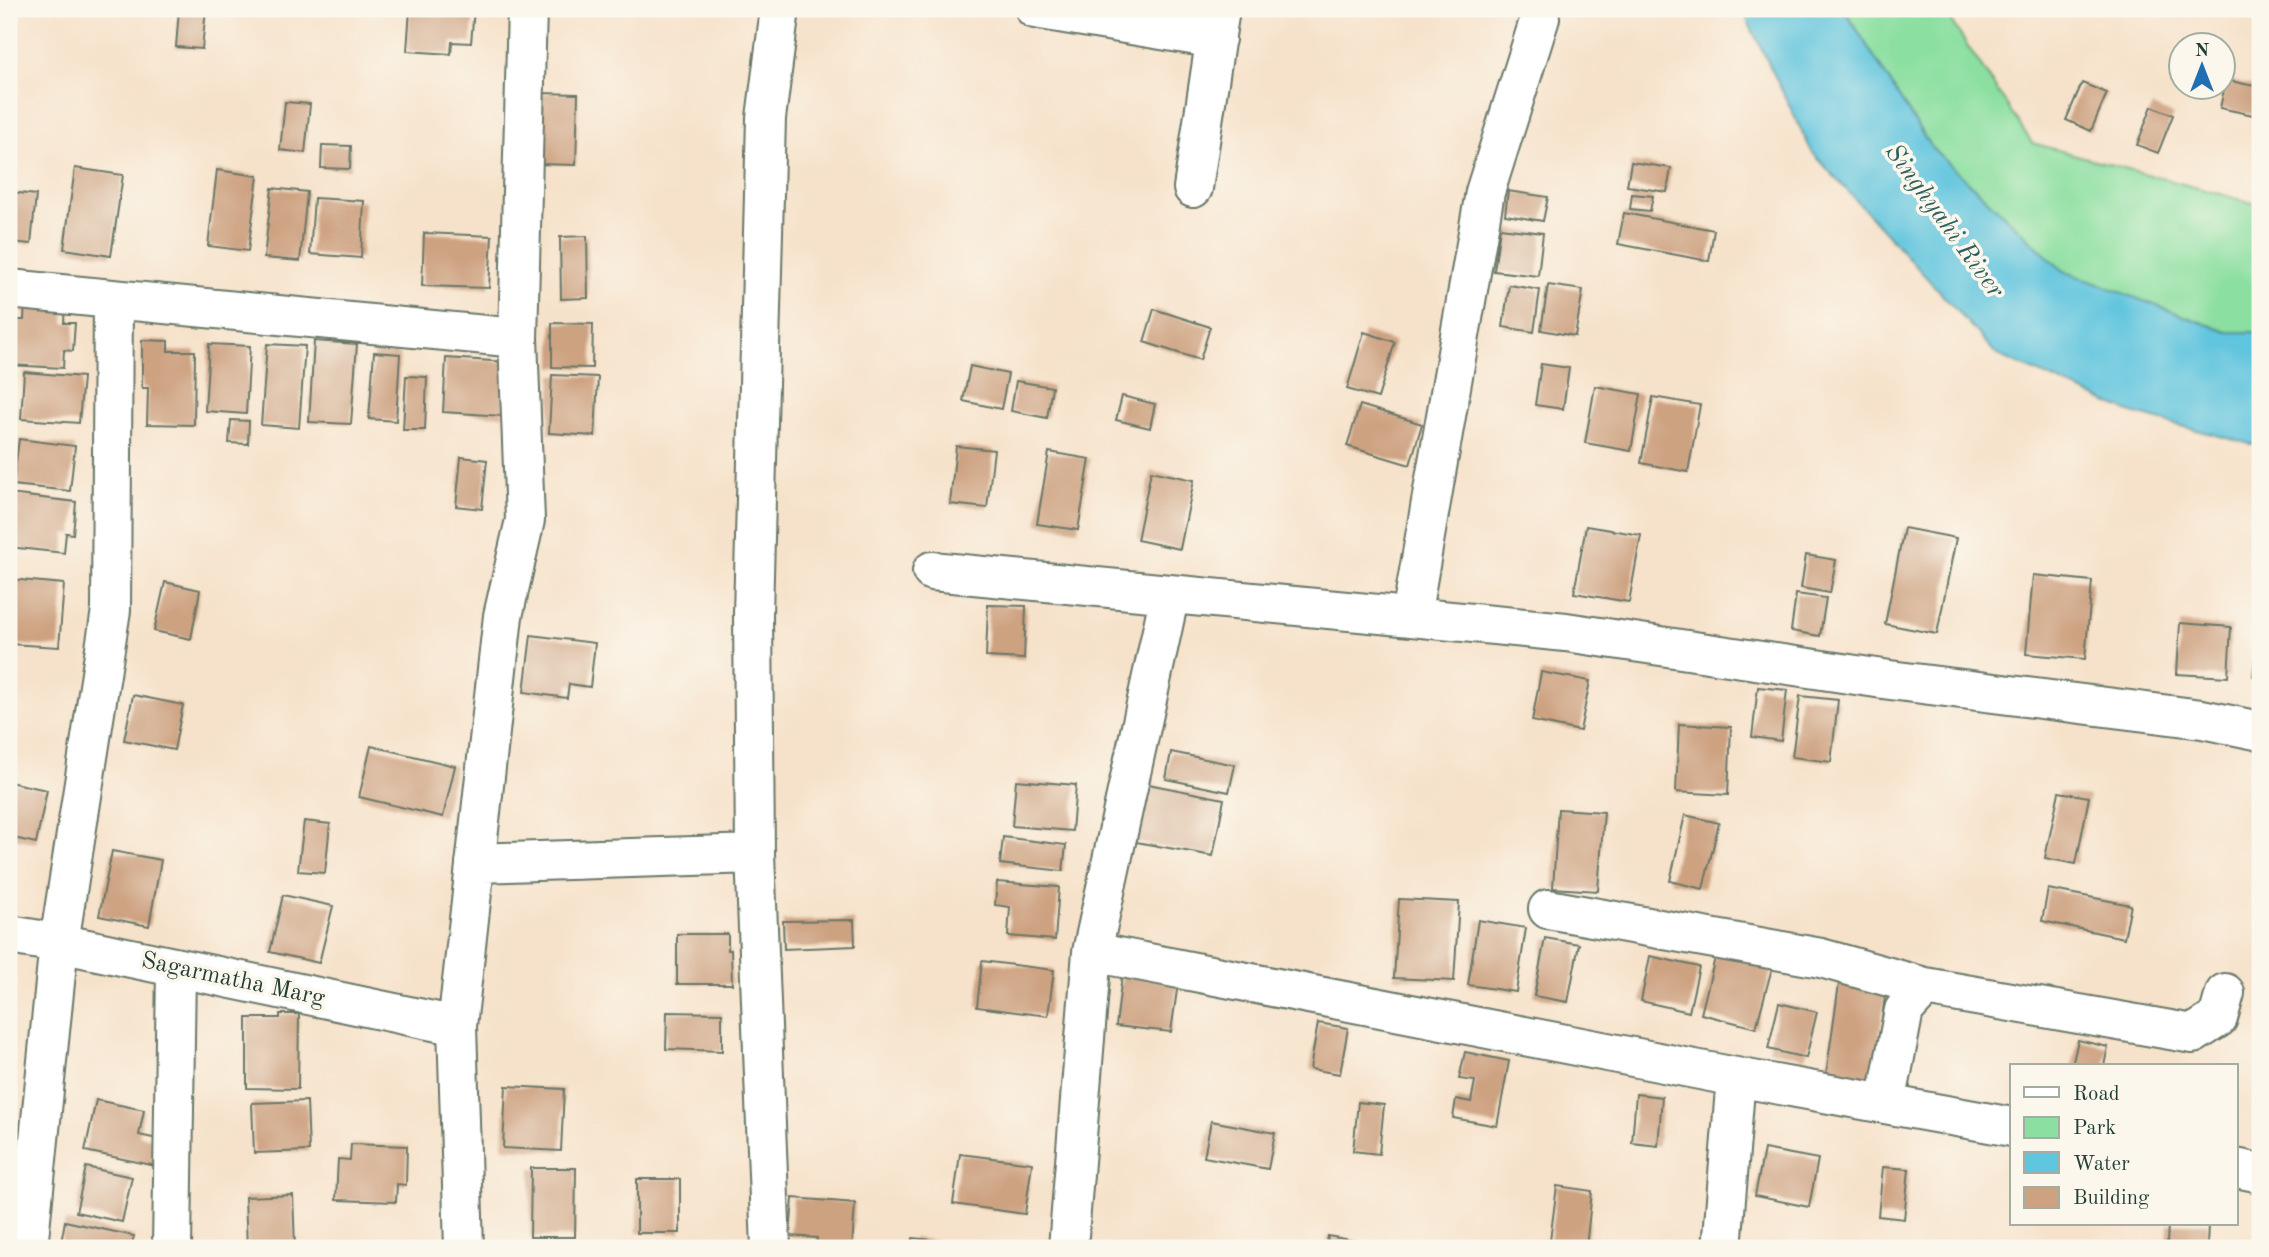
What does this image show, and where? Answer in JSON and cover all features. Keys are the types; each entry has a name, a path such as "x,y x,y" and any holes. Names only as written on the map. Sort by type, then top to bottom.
{"street":[{"path":"464,1248 457,1026 503,616 525,520 518,338 527,9"},
{"path":"771,1248 755,854 753,614 766,118 780,9"},
{"path":"1035,9 1218,24 1193,188"},
{"path":"1412,617 1485,192 1540,18"},
{"path":"9,289 518,338"},
{"path":"28,1248 59,943 111,610 113,299"},
{"path":"932,571 1566,632 1890,680 2202,719 2260,730"},
{"path":"1068,1248 1092,953 1170,594"},
{"path":"475,863 755,854"},
{"path":"1548,909 1821,958 1925,987 2193,1034 2218,1018 2225,993"},
{"name":"Sagarmatha Marg","path":"9,935 59,943 457,1026"},
{"path":"1092,953 1736,1077 2010,1127"},
{"path":"172,1248 176,969"},
{"path":"1886,1104 1904,1010 1925,987"},
{"path":"1721,1248 1736,1077"},
{"path":"2238,1168 2260,1173"}],"green space":[{"path":"1844,9 1943,9 2032,143 2260,205 2260,332 2227,332 2063,271 1930,146"}],"water":[{"name":"Singhyahi River","path":"1742,9 1844,9 1930,146 2063,271 2227,332 2260,332 2260,444 2250,444 2132,413 1997,355 1812,152"}],"building":[{"path":"179,9 206,9 202,49 176,47"},
{"path":"410,9 474,9 471,43 452,42 451,54 407,51"},
{"path":"2082,83 2107,93 2091,131 2066,120"},
{"path":"2238,83 2259,87 2253,115 2220,108 2221,102 2238,102"},
{"path":"540,93 578,94 576,165 538,164"},
{"path":"285,102 310,104 305,153 280,150"},
{"path":"2152,106 2173,115 2158,153 2137,145"},
{"path":"322,145 351,146 350,169 321,168"},
{"path":"1631,162 1671,168 1667,192 1627,186"},
{"path":"75,168 123,175 111,256 64,249"},
{"path":"217,170 258,176 248,251 208,246"},
{"path":"272,188 307,192 300,261 264,258"},
{"path":"1508,191 1548,197 1543,221 1505,215"},
{"path":"10,192 36,195 31,244 9,242"},
{"path":"1632,194 1653,196 1650,211 1630,209"},
{"path":"314,198 364,201 361,258 310,254"},
{"path":"1624,213 1714,230 1709,261 1618,244"},
{"path":"1500,228 1543,233 1538,276 1494,271"},
{"path":"424,233 492,236 489,288 422,286"},
{"path":"587,236 588,298 561,299 560,237"},
{"path":"1509,285 1540,290 1534,332 1503,327"},
{"path":"1548,285 1583,290 1575,336 1541,330"},
{"path":"25,300 65,302 64,323 75,323 73,351 64,350 63,368 9,365 9,320 24,320"},
{"path":"1154,309 1210,327 1200,360 1144,342"},
{"path":"552,323 593,324 592,368 552,367"},
{"path":"1364,332 1395,342 1378,398 1347,389"},
{"path":"142,340 168,341 168,351 195,351 194,425 147,424 148,388 142,388"},
{"path":"314,341 357,344 351,424 309,422"},
{"path":"209,344 250,346 246,414 205,411"},
{"path":"267,344 305,346 299,428 261,425"},
{"path":"374,352 400,354 396,421 369,419"},
{"path":"446,358 507,362 503,416 443,412"},
{"path":"1541,364 1569,368 1563,409 1535,405"},
{"path":"970,366 1008,374 1001,409 963,401"},
{"path":"24,372 83,377 79,423 21,419"},
{"path":"552,375 598,377 595,436 549,433"},
{"path":"406,376 427,377 425,430 403,430"},
{"path":"1016,381 1052,387 1047,418 1011,411"},
{"path":"1595,386 1641,394 1631,451 1585,443"},
{"path":"1122,396 1155,404 1150,428 1116,420"},
{"path":"1653,397 1700,405 1688,472 1641,463"},
{"path":"1360,405 1422,424 1410,465 1347,446"},
{"path":"231,420 249,421 248,444 229,443"},
{"path":"19,439 75,446 70,491 13,485"},
{"path":"956,446 994,450 987,508 950,504"},
{"path":"1049,452 1090,459 1078,530 1037,524"},
{"path":"461,457 487,460 482,509 456,506"},
{"path":"1151,471 1194,480 1180,549 1137,540"},
{"path":"9,494 76,502 73,534 66,533 64,553 9,547"},
{"path":"1586,526 1641,535 1629,602 1574,593"},
{"path":"1904,528 1956,538 1937,634 1885,624"},
{"path":"1806,555 1836,560 1830,593 1801,588"},
{"path":"2033,575 2092,581 2085,659 2026,654"},
{"path":"9,579 64,584 59,647 9,644"},
{"path":"165,582 200,590 191,639 154,631"},
{"path":"1796,594 1826,598 1820,636 1791,631"},
{"path":"988,605 1026,606 1024,659 986,657"},
{"path":"2180,623 2231,627 2228,677 2177,674"},
{"path":"2257,632 2260,632 2260,676 2253,676"},
{"path":"531,635 595,643 590,687 569,684 567,698 524,692"},
{"path":"1541,672 1590,681 1580,731 1532,721"},
{"path":"1758,687 1787,690 1781,741 1752,737"},
{"path":"133,695 183,705 174,750 124,740"},
{"path":"1800,696 1838,700 1831,762 1792,757"},
{"path":"1679,724 1731,727 1728,795 1676,792"},
{"path":"371,746 455,766 443,817 359,797"},
{"path":"1171,752 1235,765 1229,792 1166,779"},
{"path":"1016,780 1076,785 1072,831 1012,826"},
{"path":"9,782 47,790 36,843 9,837"},
{"path":"1148,784 1224,799 1213,856 1136,842"},
{"path":"2059,792 2089,797 2076,864 2045,858"},
{"path":"1558,809 1604,812 1598,891 1553,888"},
{"path":"1685,815 1719,823 1703,889 1670,881"},
{"path":"304,821 330,824 325,873 298,871"},
{"path":"1003,837 1066,845 1063,871 1000,864"},
{"path":"112,851 161,860 149,926 99,916"},
{"path":"997,882 1059,887 1055,940 1008,936 1010,907 995,905"},
{"path":"2048,889 2131,905 2124,938 2042,921"},
{"path":"283,895 333,906 319,963 270,952"},
{"path":"1399,899 1459,902 1454,981 1394,978"},
{"path":"854,920 855,946 784,949 783,921"},
{"path":"1478,920 1526,928 1516,992 1468,985"},
{"path":"677,934 728,934 732,984 677,984"},
{"path":"1545,938 1579,944 1568,1002 1534,996"},
{"path":"1716,954 1772,968 1756,1028 1701,1014"},
{"path":"1650,956 1699,967 1689,1012 1641,1001"},
{"path":"982,961 1054,970 1048,1016 977,1007"},
{"path":"1122,975 1178,983 1171,1032 1116,1026"},
{"path":"1839,984 1886,990 1873,1081 1826,1075"},
{"path":"1779,1003 1817,1012 1806,1058 1768,1049"},
{"path":"667,1012 722,1013 722,1051 666,1049"},
{"path":"280,1014 299,1014 298,1089 247,1088 247,1018 280,1018"},
{"path":"1318,1023 1348,1028 1340,1074 1310,1069"},
{"path":"2078,1040 2108,1047 2104,1064 2072,1064"},
{"path":"1465,1052 1509,1061 1497,1126 1453,1118 1456,1099 1471,1102 1475,1081 1459,1079"},
{"path":"506,1086 564,1089 561,1151 503,1148"},
{"path":"1636,1094 1662,1097 1658,1146 1632,1143"},
{"path":"96,1100 144,1110 139,1135 162,1140 156,1166 85,1151"},
{"path":"307,1101 309,1151 254,1153 252,1103"},
{"path":"1358,1102 1384,1105 1379,1154 1353,1151"},
{"path":"1211,1121 1275,1133 1268,1169 1204,1157"},
{"path":"351,1144 407,1146 406,1185 397,1184 396,1202 336,1200 338,1159 350,1160"},
{"path":"1764,1149 1818,1159 1809,1207 1755,1196"},
{"path":"960,1154 1032,1163 1025,1214 953,1204"},
{"path":"86,1167 132,1177 122,1222 76,1212"},
{"path":"1883,1167 1909,1169 1904,1219 1878,1216"},
{"path":"531,1168 576,1168 575,1237 530,1237"},
{"path":"637,1179 680,1179 680,1233 637,1233"},
{"path":"1557,1186 1592,1191 1586,1248 1549,1248"},
{"path":"293,1195 295,1247 247,1248 245,1197"},
{"path":"793,1198 855,1203 852,1248 816,1246 817,1238 790,1236"},
{"path":"65,1221 134,1236 131,1248 60,1248"},
{"path":"2168,1226 2208,1226 2207,1247 2167,1245"},
{"path":"1328,1236 1361,1242 1360,1248 1326,1248"},
{"path":"913,1238 939,1241 938,1248 912,1248"}]}
